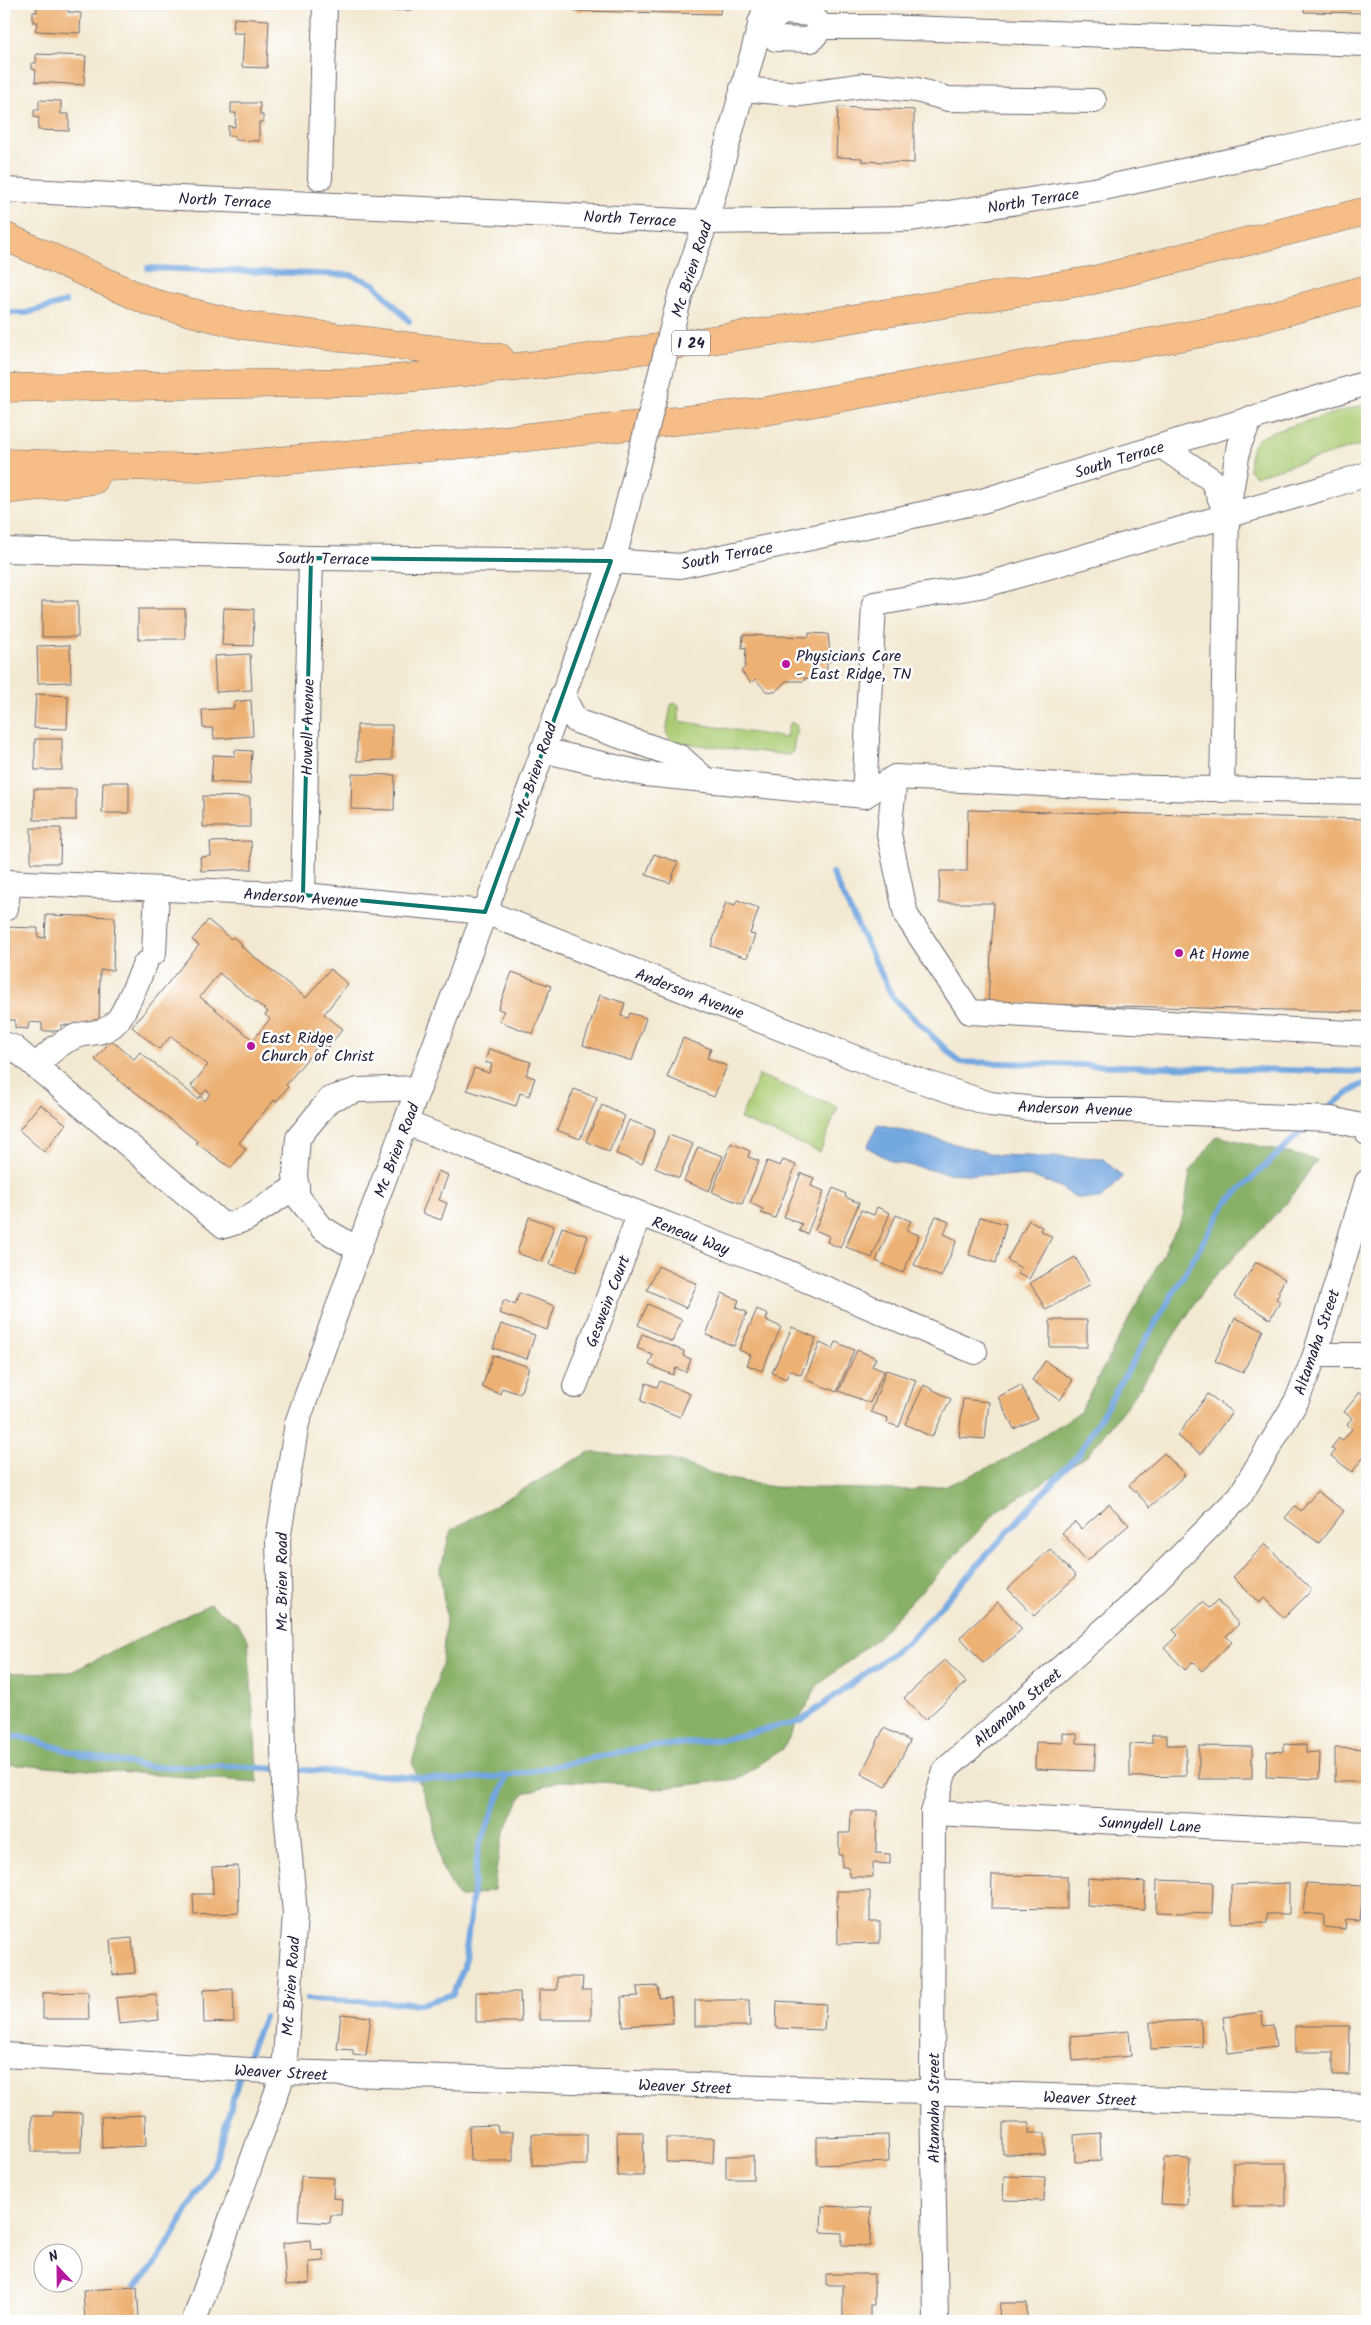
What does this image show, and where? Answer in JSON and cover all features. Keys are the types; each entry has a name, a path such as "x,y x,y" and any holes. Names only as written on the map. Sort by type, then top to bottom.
{"highway":[{"name":"I 24","path":"4,388 364,382 546,364 793,328 1094,280 1367,211"},
{"path":"4,236 150,302 242,325 546,364"},
{"path":"4,490 200,468 475,444 766,411 1224,329 1367,289"},
{"path":"4,464 200,468"}],"street":[{"path":"320,178 325,4"},
{"path":"764,17 783,12 811,14 822,28 887,28 1367,44"},
{"name":"Mc Brien Road","path":"194,2321 284,2072 295,1914 284,1789 284,1706 278,1540 298,1423 359,1250 485,912 614,552 679,300 706,222 742,89 764,17"},
{"path":"742,89 800,94 866,85 917,90 948,99 1094,101"},
{"name":"North Terrace","path":"4,190 706,222 911,219 1099,189 1280,150 1367,128"},
{"name":"South Terrace","path":"4,550 311,558 614,552 680,566 982,501 1367,382"},
{"path":"1222,790 1227,515 1239,445 1251,418"},
{"path":"1161,446 1212,480 1227,515"},
{"path":"864,796 874,604 985,585 1367,474"},
{"name":"Howell Avenue","path":"303,895 311,558"},
{"path":"562,695 576,721 680,757 706,780"},
{"path":"542,750 646,774 864,796 895,777 1222,790 1367,792"},
{"path":"895,777 889,834 906,915 970,1012 1367,1034"},
{"path":"4,909 6,908 6,882"},
{"name":"Anderson Avenue","path":"6,882 303,895 485,912 876,1066 990,1104 1045,1110 1122,1110 1331,1119 1365,1127 1367,1133"},
{"path":"35,1066 61,1043 74,1036 92,1035 105,1030 118,1020 150,958 157,889"},
{"path":"4,1044 13,1047 224,1226 246,1220 297,1186"},
{"path":"359,1250 322,1228 298,1198 295,1175 298,1138 330,1098 358,1090 419,1088"},
{"name":"Reneau Way","path":"406,1123 758,1260 975,1352"},
{"name":"Altamaha Street","path":"936,2321 932,2094 933,1813 945,1770 1131,1606 1240,1496 1297,1400 1315,1355 1367,1182"},
{"name":"Geswein Court","path":"575,1386 639,1215"},
{"path":"1315,1355 1367,1355"},
{"name":"Sunnydell Lane","path":"933,1813 1367,1834"},
{"name":"Weaver Street","path":"4,2056 284,2072 932,2094 1367,2106"}],"highlighted area":[{"path":"311,558 611,561 485,912 303,895"}],"green space":[{"path":"1367,404 1367,443 1255,476 1249,470 1253,447 1257,440 1264,436 1309,420"},
{"path":"674,703 679,705 679,721 786,738 791,722 797,726 793,751 789,755 672,742 666,733 671,705"},
{"path":"759,1075 838,1107 820,1152 740,1119"},
{"path":"1217,1136 1317,1160 1286,1204 1209,1282 1137,1392 1088,1455 998,1510 876,1639 817,1686 783,1749 737,1779 654,1789 621,1783 562,1781 524,1793 511,1816 503,1840 497,1864 494,1890 459,1898 441,1866 438,1841 432,1817 412,1762 442,1664 446,1618 440,1571 451,1530 589,1452 672,1460 729,1479 774,1487 910,1490 948,1485 1002,1462 1080,1412 1183,1216 1190,1172"},
{"path":"210,1604 238,1624 248,1639 258,1782 4,1764 4,1675 8,1673 71,1672"}],"water":[{"path":"878,1124 997,1155 1103,1159 1123,1177 1100,1199 1077,1198 1058,1186 1033,1177 946,1173 893,1162 867,1147"}],"building":[{"path":"36,4 68,4 68,12 81,13 80,33 35,30 38,22 33,22 33,12 37,12"},
{"path":"388,4 411,4 411,10 388,11"},
{"path":"575,4 721,4 720,14 575,11"},
{"path":"1304,4 1367,4 1367,13 1304,12"},
{"path":"234,18 269,20 267,68 242,67 244,33 233,33"},
{"path":"36,54 86,56 84,85 35,82 36,70 32,69 32,63 36,63"},
{"path":"39,100 61,101 61,114 69,114 69,131 38,130 39,118 34,117 34,110 39,110"},
{"path":"231,103 260,103 260,115 263,115 263,122 259,122 259,141 235,140 235,136 228,136 228,126 235,127 236,113 231,113"},
{"path":"838,107 914,110 914,163 862,161 862,158 836,157"},
{"path":"42,601 78,601 78,637 42,637"},
{"path":"224,608 254,609 253,646 222,645"},
{"path":"138,609 185,609 185,639 138,639"},
{"name":"Physicians Care - East Ridge, TN","path":"809,633 828,634 831,661 827,662 827,674 813,673 813,679 804,678 804,681 786,681 775,692 766,691 755,679 751,683 741,671 745,667 746,647 742,648 743,635 809,637"},
{"path":"70,645 71,682 38,683 37,646"},
{"path":"250,654 252,690 216,692 214,656"},
{"path":"36,694 68,696 67,729 34,728"},
{"path":"251,700 253,736 214,739 213,728 203,728 202,710 234,708 234,702"},
{"path":"357,725 392,725 392,760 357,761"},
{"path":"35,739 62,739 62,770 35,770"},
{"path":"235,750 252,751 250,784 211,782 213,755 235,756"},
{"path":"352,774 395,775 394,810 351,809"},
{"path":"103,782 129,782 129,813 102,813"},
{"path":"34,789 76,789 76,820 34,820"},
{"path":"203,796 250,797 250,827 203,827"},
{"name":"At Home","path":"968,810 1367,819 1367,1012 988,1003 994,903 939,903 940,871 967,871"},
{"path":"31,828 61,828 60,863 31,863"},
{"path":"251,841 252,869 201,871 200,857 211,856 210,842"},
{"path":"654,854 678,862 670,883 646,875"},
{"path":"737,900 759,908 750,934 755,935 747,958 711,946 726,902 735,905"},
{"path":"46,915 115,917 113,970 100,970 99,1026 61,1025 61,1031 42,1031 42,1023 29,1022 28,1029 15,1028 15,1020 4,1020 4,927 38,928 38,937 45,938"},
{"name":"East Ridge Church of Christ","path":"208,920 231,939 233,937 242,944 241,946 306,998 330,969 348,984 324,1014 343,1029 327,1048 320,1043 286,1085 288,1087 276,1102 274,1100 239,1143 246,1149 231,1168 196,1143 198,1142 95,1060 111,1040 134,1059 140,1052 198,1099 200,1096 205,1101 210,1093 206,1090 202,1095 191,1086 208,1065 171,1036 159,1049 132,1027 199,945 192,940","holes":["219,973 268,1012 265,1015 270,1019 253,1040 200,997"]},
{"path":"512,972 551,986 533,1034 499,1021 504,1011 498,1009"},
{"path":"600,995 625,1003 621,1016 628,1018 630,1013 646,1018 632,1061 583,1045"},
{"path":"683,1038 711,1049 707,1058 727,1066 714,1097 667,1077"},
{"path":"489,1049 531,1062 526,1075 535,1078 529,1096 520,1093 516,1106 467,1090 474,1068 489,1073 492,1064 485,1062"},
{"path":"574,1089 597,1098 580,1139 557,1130"},
{"path":"40,1104 66,1124 44,1152 19,1130"},
{"path":"602,1105 625,1116 609,1152 586,1141"},
{"path":"629,1120 655,1130 642,1164 616,1154"},
{"path":"669,1135 693,1144 679,1178 655,1168"},
{"path":"731,1143 750,1151 748,1157 759,1161 742,1204 712,1192"},
{"path":"698,1147 723,1156 709,1191 684,1181"},
{"path":"783,1160 796,1165 775,1218 761,1213 763,1209 750,1203 767,1161 780,1166"},
{"path":"438,1171 448,1175 439,1200 447,1203 441,1220 422,1213"},
{"path":"801,1173 814,1178 811,1186 824,1191 807,1234 799,1231 802,1224 784,1217"},
{"path":"833,1188 846,1194 845,1197 859,1203 840,1248 827,1242 829,1236 815,1230"},
{"path":"877,1207 890,1213 872,1258 846,1247 861,1210 874,1215"},
{"path":"896,1215 911,1221 906,1230 919,1235 903,1273 876,1261"},
{"path":"936,1216 949,1222 944,1234 957,1240 941,1277 914,1265"},
{"path":"529,1217 554,1226 542,1262 517,1253"},
{"path":"980,1217 1006,1224 996,1263 969,1255"},
{"path":"1029,1220 1042,1227 1040,1230 1052,1237 1029,1279 1018,1274 1021,1268 1007,1260"},
{"path":"562,1227 588,1236 576,1272 550,1264"},
{"path":"1075,1257 1091,1284 1046,1310 1030,1283"},
{"path":"1256,1262 1285,1279 1276,1299 1280,1302 1270,1319 1234,1297"},
{"path":"658,1266 697,1284 686,1308 647,1290"},
{"path":"519,1293 555,1306 547,1330 499,1313 504,1300 515,1305"},
{"path":"722,1293 739,1300 736,1308 747,1312 734,1346 706,1335"},
{"path":"648,1304 682,1320 672,1342 638,1325"},
{"path":"757,1309 768,1314 766,1320 781,1327 762,1371 747,1365 751,1355 739,1350"},
{"path":"1235,1318 1263,1330 1243,1373 1215,1361"},
{"path":"1050,1320 1087,1320 1087,1347 1050,1347"},
{"path":"501,1324 535,1335 527,1359 493,1348"},
{"path":"792,1327 816,1338 801,1375 790,1370 786,1379 772,1373"},
{"path":"642,1334 684,1351 683,1356 691,1359 686,1372 676,1368 673,1375 649,1365 653,1355 637,1348"},
{"path":"836,1342 854,1350 837,1392 805,1379 820,1343 833,1349"},
{"path":"857,1350 876,1358 872,1366 884,1371 870,1403 839,1391"},
{"path":"493,1355 529,1367 520,1394 502,1388 500,1394 482,1387"},
{"path":"1045,1361 1073,1380 1060,1400 1032,1380"},
{"path":"886,1370 916,1380 899,1427 887,1423 888,1418 871,1412"},
{"path":"660,1381 690,1394 680,1417 641,1401 646,1383 657,1387"},
{"path":"924,1385 951,1399 932,1437 905,1424"},
{"path":"1021,1385 1037,1418 1014,1429 998,1397"},
{"path":"1360,1392 1367,1398 1367,1453 1352,1472 1331,1456 1335,1451 1331,1448 1339,1438 1342,1441 1352,1429 1347,1424 1352,1418 1344,1412"},
{"path":"1208,1394 1232,1412 1201,1454 1177,1436"},
{"path":"963,1399 989,1402 985,1439 959,1437"},
{"path":"1164,1453 1185,1475 1150,1507 1129,1485"},
{"path":"1317,1491 1344,1511 1319,1543 1285,1518 1295,1506 1301,1511"},
{"path":"1109,1504 1129,1525 1087,1561 1062,1533 1075,1522 1081,1529"},
{"path":"1265,1544 1312,1590 1284,1618 1264,1598 1259,1603 1233,1577"},
{"path":"1050,1549 1076,1576 1034,1616 1008,1589"},
{"path":"1217,1600 1239,1624 1226,1636 1232,1642 1202,1671 1193,1662 1185,1670 1164,1648 1178,1635 1173,1630 1202,1602 1209,1608"},
{"path":"998,1602 1022,1629 983,1663 960,1637"},
{"path":"945,1660 966,1682 925,1720 904,1698"},
{"path":"884,1728 910,1741 886,1787 861,1774"},
{"path":"1063,1733 1077,1734 1077,1743 1096,1744 1094,1771 1035,1769 1036,1742 1063,1743"},
{"path":"1152,1735 1167,1735 1167,1745 1186,1745 1186,1776 1130,1777 1130,1744 1152,1743"},
{"path":"1284,1744 1306,1745 1306,1752 1320,1753 1319,1779 1266,1777 1267,1751 1284,1752"},
{"path":"1199,1746 1252,1747 1252,1779 1199,1779"},
{"path":"1335,1748 1367,1749 1367,1782 1335,1782"},
{"path":"851,1811 877,1811 876,1853 890,1854 890,1864 873,1863 873,1877 849,1877 849,1867 842,1867 842,1855 839,1855 839,1833 850,1833"},
{"path":"238,1866 239,1913 194,1915 193,1894 213,1894 212,1867"},
{"path":"992,1875 1067,1876 1067,1909 991,1908"},
{"path":"1088,1878 1145,1882 1144,1910 1087,1906"},
{"path":"1157,1880 1213,1882 1212,1914 1156,1912"},
{"path":"1289,1883 1289,1914 1267,1914 1267,1922 1232,1923 1231,1885"},
{"path":"1306,1883 1363,1886 1360,1921 1346,1920 1345,1929 1324,1927 1324,1915 1303,1913"},
{"path":"837,1891 870,1891 870,1922 880,1922 880,1943 838,1944"},
{"path":"132,1938 135,1973 113,1975 110,1940"},
{"path":"557,1977 583,1977 582,1990 591,1990 591,2020 539,2020 539,1990 557,1990"},
{"path":"658,1986 659,1998 671,1997 673,2023 623,2026 621,1997 638,1996 637,1987"},
{"path":"233,1989 234,2022 204,2023 203,1990"},
{"path":"88,1992 89,2019 43,2019 43,1993"},
{"path":"476,1992 520,1992 521,2022 476,2022"},
{"path":"156,1994 159,2020 119,2024 116,1998"},
{"path":"695,2000 749,2000 750,2026 695,2026"},
{"path":"777,2001 826,2004 824,2030 776,2028"},
{"path":"1262,2012 1263,2026 1273,2025 1276,2047 1228,2053 1223,2017"},
{"path":"341,2014 371,2017 366,2056 353,2055 353,2050 337,2049"},
{"path":"1201,2020 1202,2047 1151,2049 1150,2022"},
{"path":"1295,2026 1350,2026 1349,2075 1333,2075 1333,2052 1295,2052"},
{"path":"1129,2031 1131,2056 1073,2061 1071,2036"},
{"path":"53,2112 82,2113 81,2152 32,2152 32,2116 53,2116"},
{"path":"145,2115 146,2146 102,2148 101,2117"},
{"path":"1003,2123 1030,2123 1029,2133 1045,2133 1045,2155 1003,2154"},
{"path":"497,2125 498,2132 513,2132 513,2161 470,2161 469,2126"},
{"path":"617,2132 643,2132 644,2176 618,2176"},
{"path":"1100,2133 1101,2161 1075,2162 1074,2135"},
{"path":"532,2134 587,2134 587,2165 532,2165"},
{"path":"888,2135 889,2162 817,2165 817,2137"},
{"path":"666,2138 714,2138 713,2163 666,2162"},
{"path":"726,2156 753,2156 753,2179 726,2179"},
{"path":"1164,2158 1190,2159 1187,2205 1161,2204"},
{"path":"1233,2163 1286,2163 1286,2206 1233,2206"},
{"path":"301,2176 334,2178 333,2198 342,2199 341,2215 331,2215 330,2223 298,2221"},
{"path":"1004,2176 1045,2177 1044,2201 1003,2200"},
{"path":"822,2206 871,2208 870,2246 842,2245 842,2233 821,2232"},
{"path":"310,2240 311,2250 323,2249 324,2261 309,2262 310,2283 286,2285 283,2243"},
{"path":"826,2274 874,2274 874,2305 870,2305 870,2318 843,2319 843,2285 826,2285"},
{"path":"137,2287 139,2319 85,2321 83,2290"},
{"path":"1000,2303 1027,2303 1027,2321 999,2321"}],"waterway":[{"path":"148,268 351,275 374,284 409,321"},
{"path":"4,313 26,313 66,302"},
{"path":"832,873 893,998 959,1062 1367,1072"},
{"path":"1330,1106 1357,1087 1367,1083"},
{"path":"289,1769 449,1780 507,1776 640,1748 725,1739 801,1721 909,1641 1080,1452 1226,1203 1303,1130"},
{"path":"4,1736 22,1737 83,1755 150,1767 230,1766 279,1769"},
{"path":"307,1999 422,2004 453,1994 464,1967 478,1849 507,1776"},
{"path":"244,2066 264,2017"},
{"path":"130,2293 159,2259 214,2165 240,2075"}],"place":[{"name":"Physicians Care - East Ridge, TN","path":"786,664"},
{"name":"At Home","path":"1179,953"},
{"name":"East Ridge Church of Christ","path":"251,1046"}]}
